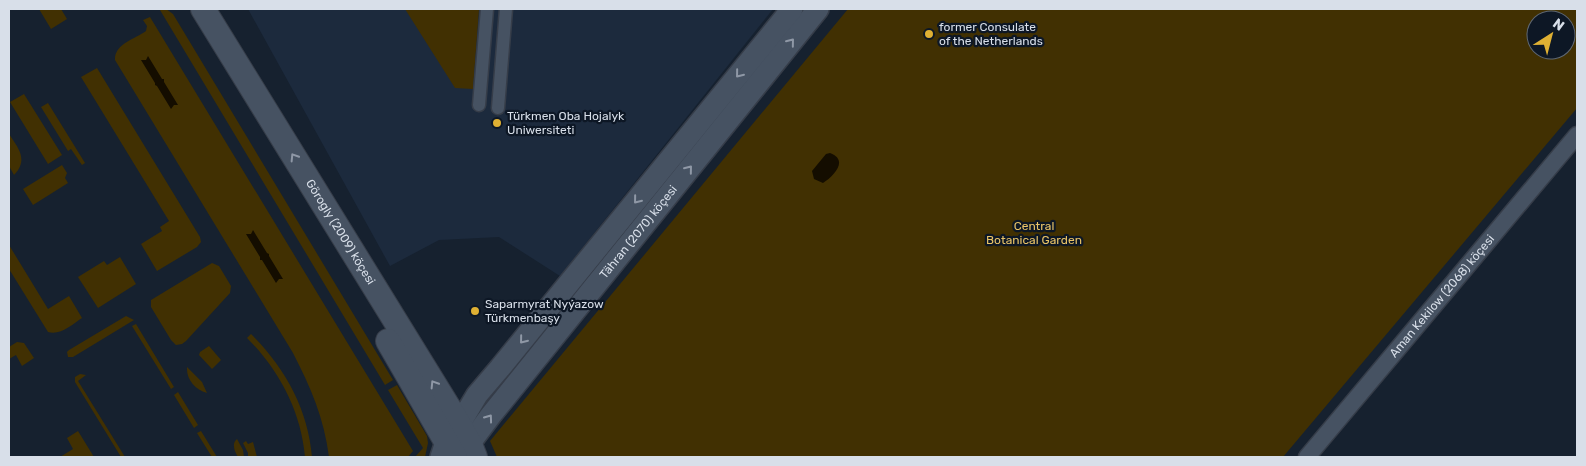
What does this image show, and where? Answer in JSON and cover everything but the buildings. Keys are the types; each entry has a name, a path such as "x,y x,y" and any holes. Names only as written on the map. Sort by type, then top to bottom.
{"main road":[{"name":"Görogly (2009) köçesi","path":"185,9 402,365 458,449"},
{"name":"Görogly (2009) köçesi","path":"203,9 458,449"}],"street":[{"path":"479,106 487,9"},
{"path":"498,108 506,9"},
{"name":"Tähran (2070) köçesi","path":"458,449 477,395 486,382 500,368 792,9"},
{"name":"Tähran (2070) köçesi","path":"458,449 491,415 818,9"},
{"name":"Aman Kekilow (2068) köçesi","path":"1307,457 1577,135"}],"shaded area":[{"name":"Türkmen Oba Hojalyk Uniwersiteti","path":"248,9 773,9 560,276 499,237 439,240 390,266"},
{"path":"148,56 162,79 164,79 178,105 174,105 171,109 141,60 146,60"},
{"path":"830,153 836,156 839,164 835,172 823,183 814,179 812,171 826,154"},
{"path":"253,230 283,279 279,279 276,283 262,260 260,260 246,234 251,234"}],"green space":[{"path":"39,9 61,9 67,19 51,29"},
{"path":"166,9 173,14 393,380 385,385 160,10"},
{"path":"405,9 479,9 473,89 455,88"},
{"name":"Central Botanical Garden","path":"848,9 1577,9 1577,108 1283,457 497,457 490,441"},
{"path":"150,17 413,451 408,457 329,457 324,429 316,404 293,353 115,60 121,46 146,31 147,26 143,20"},
{"path":"97,68 200,237 201,242 197,247 157,271 141,244 162,231 160,227 169,221 81,77"},
{"path":"24,94 62,155 48,164 10,102"},
{"path":"48,103 85,163 82,165 71,149 68,151 41,107"},
{"path":"9,134 18,149 21,159 21,164 14,175 9,166"},
{"path":"62,165 67,173 65,178 68,183 33,205 23,189"},
{"path":"9,245 48,309 69,296 82,318 62,331 48,332 9,269"},
{"path":"120,257 136,284 98,308 78,277 104,261 107,265"},
{"path":"212,263 219,266 231,286 230,293 186,341 176,345 151,307 151,300"},
{"path":"126,316 134,320 73,357 68,357 67,352 69,350"},
{"path":"136,324 174,387 171,389 132,326"},
{"path":"251,334 274,361 293,390 306,422 312,457 305,457 299,424 286,392 259,350 247,338"},
{"path":"17,342 24,343 34,358 22,366 16,355 9,359 9,347"},
{"path":"209,346 221,360 212,369 199,355 200,352"},
{"path":"187,367 202,382 207,393 192,383 188,376"},
{"path":"80,374 86,375 78,381 125,457 121,457 75,382 75,377"},
{"path":"397,385 427,436 428,443 425,457 415,457 423,448 388,390"},
{"path":"178,392 198,425 194,428 174,395"},
{"path":"78,431 94,457 60,457 73,449 67,438"},
{"path":"201,431 217,457 212,457 197,433"},
{"path":"237,439 243,450 244,457 238,457 235,450 234,443"},
{"path":"246,441 248,444 253,442 257,457 248,457 243,443"}],"place":[{"name":"former Consulate of the Netherlands","path":"929,34"},
{"name":"Türkmen Oba Hojalyk Uniwersiteti","path":"497,123"},
{"name":"Saparmyrat Nyýazow Türkmenbaşy","path":"475,311"}]}
